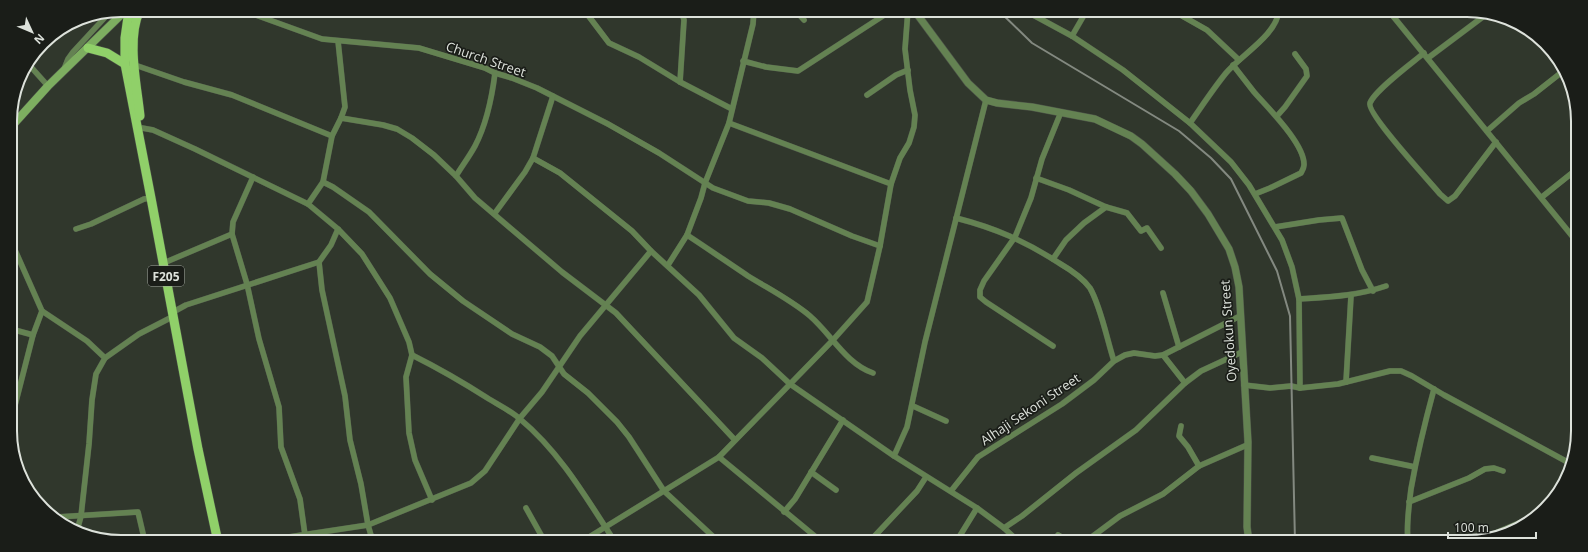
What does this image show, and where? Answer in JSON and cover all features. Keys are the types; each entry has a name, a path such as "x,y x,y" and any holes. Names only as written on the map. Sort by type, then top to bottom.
{"main road":[{"path":"17,120 48,86 119,17"},
{"name":"F205","path":"128,17 125,38 125,64 218,535"},
{"name":"F205","path":"138,17 133,48 142,128 174,314"},
{"path":"88,48 107,53 125,64"}],"street":[{"name":"Church Street","path":"261,17 322,39 419,48 485,68 553,96 634,138 724,193 748,201 769,202 790,209 852,236 880,246"},
{"path":"589,17 609,43 639,57 680,82 732,109"},
{"path":"680,82 683,17"},
{"path":"668,265 686,235 728,123 754,17"},
{"path":"801,17 804,20"},
{"path":"743,61 766,67 798,71 881,17"},
{"path":"592,535 718,457 734,439 833,340 867,302 880,246 891,184 900,158 909,143 914,127 915,115 905,49 907,17"},
{"path":"894,456 907,427 925,342 986,100 968,83 919,17"},
{"path":"1037,17 1072,36 1123,70 1190,123 1231,162 1255,194 1282,240 1292,267 1299,299 1300,388"},
{"path":"1072,36 1083,17"},
{"path":"1184,17 1207,30 1239,60"},
{"path":"1190,123 1233,65 1261,40 1274,24 1276,17"},
{"path":"1394,17 1571,234"},
{"path":"64,70 68,59 73,52 104,18"},
{"path":"1481,18 1426,56 1398,73 1376,95 1370,103 1370,106 1374,115 1398,146 1440,194 1448,200 1455,196 1496,142"},
{"path":"308,204 323,182 332,136 345,106 338,41"},
{"path":"1277,116 1307,76 1306,69 1295,54"},
{"path":"135,65 184,82 232,95 332,136"},
{"path":"1233,65 1254,92 1277,116 1294,140 1303,156 1305,164 1301,173 1292,179 1255,194"},
{"path":"32,67 48,86"},
{"path":"867,95 896,75 908,70"},
{"path":"456,176 475,146 484,123 493,89 495,73"},
{"path":"1487,132 1519,103 1534,94 1559,74"},
{"path":"495,213 534,158 553,96"},
{"name":"Oyedokun Street","path":"986,100 996,103 1061,112 1095,120 1131,136 1158,158 1191,191 1208,214 1228,249 1235,266 1239,287 1247,445 1248,535"},
{"path":"1052,346 981,299 980,290 984,281 1015,237 1031,198 1042,160 1061,112"},
{"path":"341,118 383,125 397,129 412,138 434,155 456,176 470,193 562,272 616,313 734,439"},
{"path":"728,123 891,184"},
{"path":"142,128 160,133 308,204 338,229 362,254 390,298 400,319 412,355 406,377 409,433 415,460 432,500"},
{"path":"534,158 560,173 632,231 651,251 699,295 734,338 762,358 790,384 894,456 977,508 1012,535"},
{"path":"1542,197 1571,174"},
{"path":"253,177 233,222 232,234 247,284 259,338 279,407 281,447 300,499 305,535 368,525 465,486 479,477 520,418 542,392 580,336 604,305 651,251"},
{"path":"1036,178 1069,190 1106,207 1127,213 1141,231 1147,228 1161,248"},
{"path":"323,182 333,187 369,212 430,274 463,301 512,334 540,347 552,356 564,374 588,393 617,422 629,437 664,491 709,535"},
{"path":"76,229 91,224 144,199 151,198"},
{"path":"1053,259 1066,240 1084,223 1106,207"},
{"path":"956,218 981,224 1015,237 1076,273 1085,281 1091,290 1098,307 1114,361"},
{"path":"1275,227 1342,218 1362,270 1373,291"},
{"path":"78,526 81,516 96,374 105,358 139,334 174,314 186,305 247,284 292,272 319,262 330,246 338,229"},
{"path":"166,262 232,234"},
{"path":"686,235 748,276 788,299 810,316 861,368 873,373"},
{"path":"17,255 42,311 87,342 105,358"},
{"path":"319,262 322,290 345,396 350,440 361,484 371,535"},
{"path":"1299,299 1351,296 1373,291 1386,286"},
{"path":"1163,292 1179,347"},
{"path":"1346,382 1351,296"},
{"path":"17,397 33,335 42,311"},
{"name":"Alhaji Sekoni Street","path":"951,491 978,457 1062,404 1094,380 1114,361 1125,355 1134,353 1155,356 1163,355 1240,316"},
{"path":"17,331 33,335"},
{"path":"1004,528 1022,516 1076,473 1136,430 1185,383 1202,371 1242,352"},
{"path":"412,355 473,389 520,418 550,448 584,493 611,535"},
{"path":"1163,355 1185,383"},
{"path":"1244,385 1270,388 1291,386 1300,388 1346,382 1395,371 1412,376 1567,461"},
{"path":"1408,535 1409,502 1415,467 1423,429 1434,389"},
{"path":"912,406 946,421"},
{"path":"784,512 795,499 843,420"},
{"path":"1181,426 1179,436 1188,447 1199,466"},
{"path":"1094,535 1120,516 1163,494 1199,466 1247,445"},
{"path":"718,457 813,535"},
{"path":"1372,458 1415,467"},
{"path":"1409,502 1462,481 1485,469 1494,468 1503,471"},
{"path":"811,472 836,490"},
{"path":"875,535 917,490 926,477"},
{"path":"526,508 541,535"},
{"path":"960,535 977,508"},
{"path":"62,517 138,512 143,535"}],"railway":[{"path":"1005,17 1032,43 1179,131 1211,158 1231,179 1277,271 1290,316 1295,535"}]}
